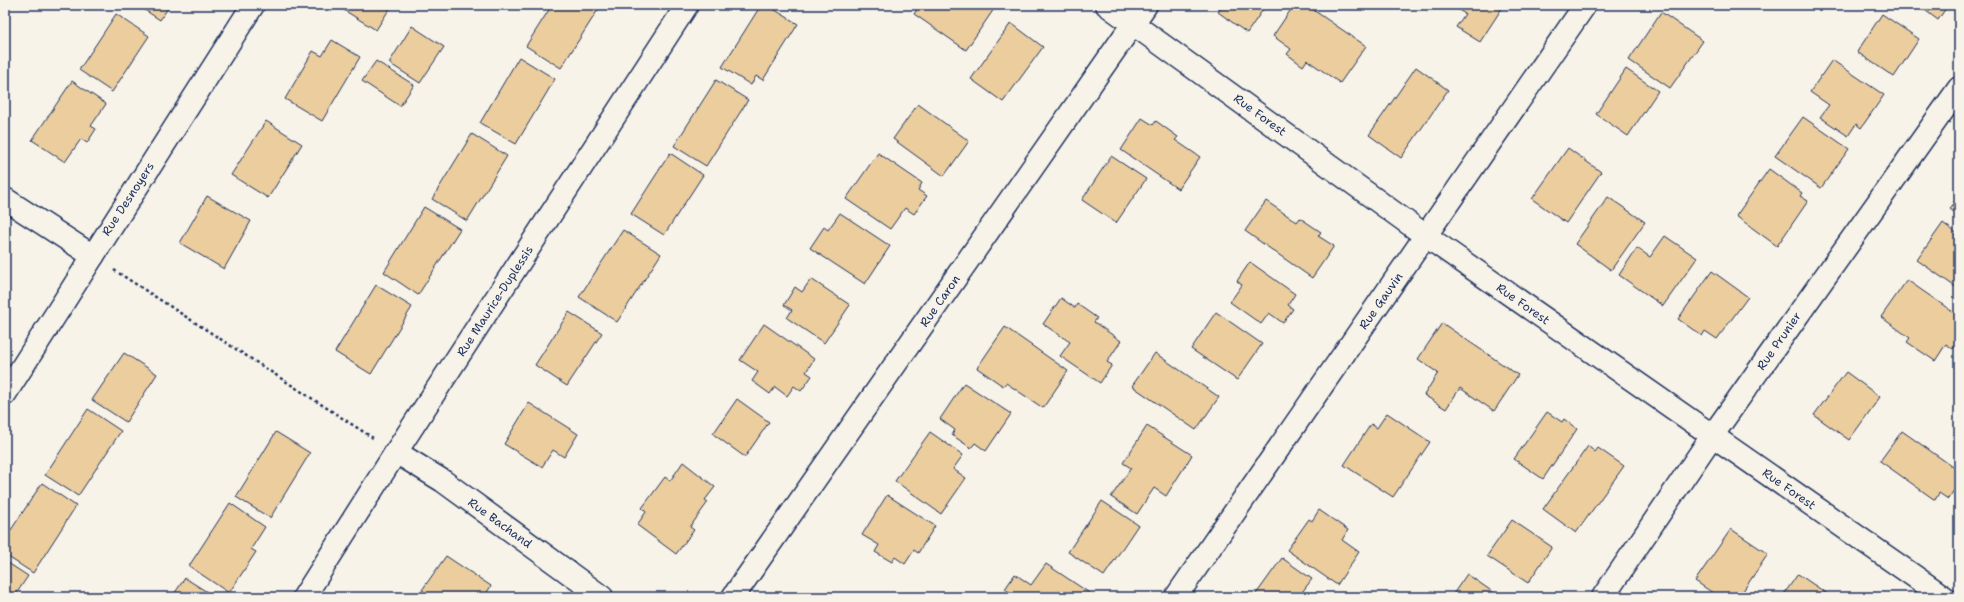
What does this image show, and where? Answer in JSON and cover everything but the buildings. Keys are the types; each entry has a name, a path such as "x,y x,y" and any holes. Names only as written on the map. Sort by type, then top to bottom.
{"street":[{"name":"Rue Desnoyers","path":"5,394 253,5"},
{"name":"Rue Maurice-Duplessis","path":"304,597 396,452 687,5"},
{"name":"Rue Forest","path":"1106,5 1133,23 1426,236 1944,597"},
{"name":"Rue Caron","path":"733,597 1146,5"},
{"name":"Rue Gauvin","path":"1176,597 1585,5"},
{"name":"Rue Prunier","path":"1603,597 1712,436 1959,88"},
{"path":"5,198 92,256"},
{"name":"Rue Bachand","path":"396,452 443,481 602,597"}],"path":[{"path":"92,256 396,452"}]}
